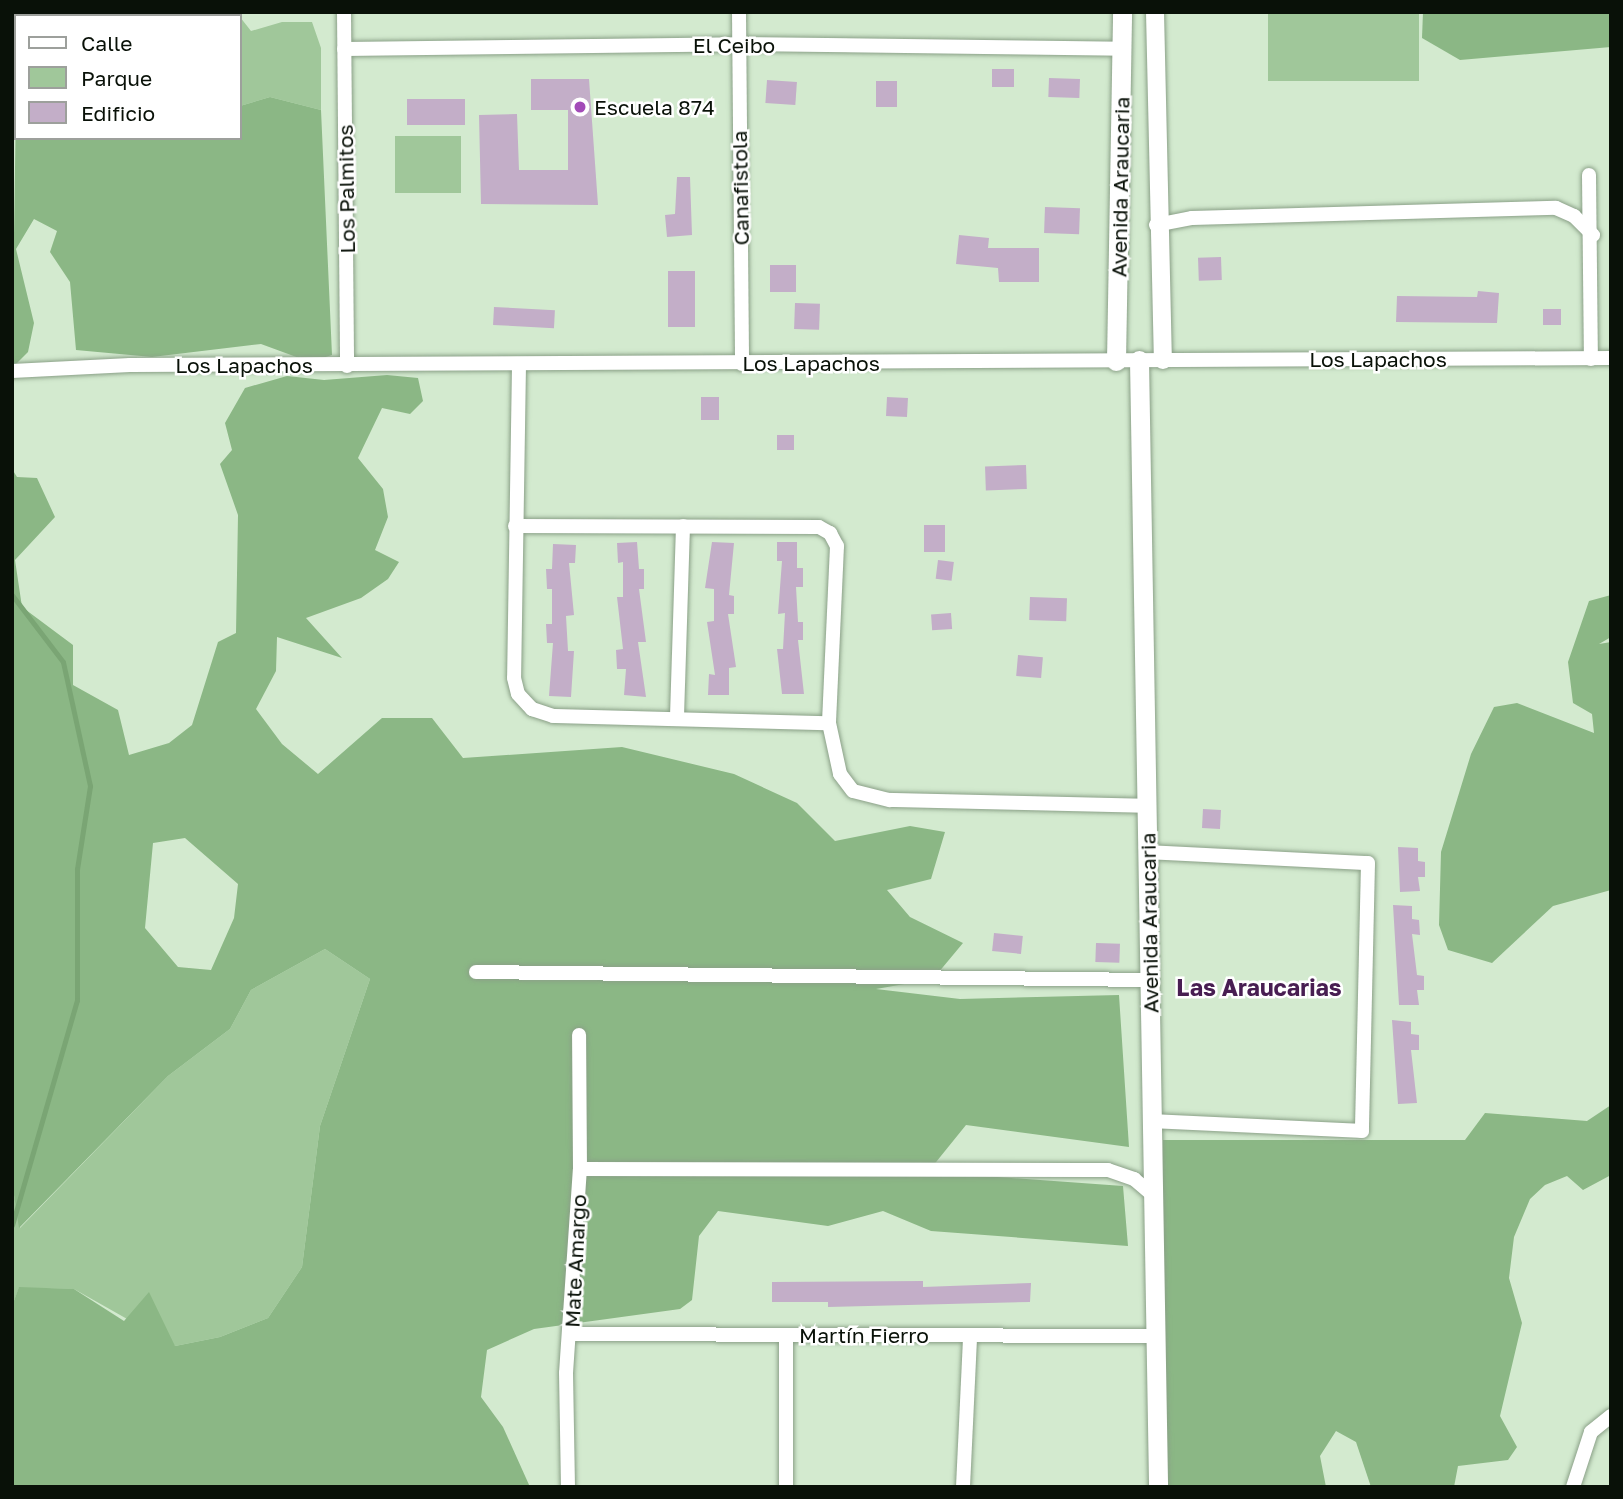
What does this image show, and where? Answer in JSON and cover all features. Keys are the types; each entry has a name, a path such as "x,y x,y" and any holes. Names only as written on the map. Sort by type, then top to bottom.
{"main road":[{"name":"Avenida Araucaria","path":"1116,362 1122,12"},
{"name":"Avenida Araucaria","path":"1139,360 1158,1487"}],"street":[{"name":"Los Palmitos","path":"344,12 347,366"},
{"name":"Canafistola","path":"738,12 742,364"},
{"name":"Avenida Araucaria","path":"1154,12 1156,225 1163,360"},
{"name":"El Ceibo","path":"344,49 739,44 1123,49"},
{"path":"1589,175 1593,235 1591,359"},
{"path":"1156,225 1192,218 1556,208 1574,216 1593,235"},
{"name":"Los Lapachos","path":"12,371 130,365 1611,358"},
{"path":"519,365 515,526 517,694 532,709 553,716 677,717 829,723"},
{"path":"515,526 819,527 830,533 837,546 829,723 840,774 853,791 890,800 1148,806"},
{"path":"677,717 682,526"},
{"path":"1148,852 1368,863 1362,1131 1153,1121"},
{"path":"477,972 1150,980"},
{"name":"Mate Amargo","path":"568,1487 571,1334 580,1169 579,1035"},
{"path":"580,1169 1108,1170 1134,1179 1152,1194"},
{"name":"Martín Fierro","path":"571,1334 1157,1336"},
{"path":"786,1335 786,1487"},
{"path":"963,1487 970,1336"},
{"path":"1573,1487 1591,1432 1611,1416"}],"green space":[{"path":"12,12 238,14 14,14 12,45"},
{"path":"1268,12 1419,12 1419,81 1268,81"},
{"path":"1423,12 1611,12 1611,47 1460,60 1422,38"},
{"path":"242,20 251,31 282,22 312,22 321,48 321,110 270,97 242,105"},
{"path":"270,97 321,110 332,355 310,362 261,344 152,357 76,350 70,282 50,252 57,231 34,219 16,249 34,323 28,352 12,368 15,140 242,140 242,105"},
{"path":"395,136 461,136 461,193 395,193"},
{"path":"387,375 418,378 423,401 410,414 382,408 358,458 383,489 388,517 375,550 399,562 388,579 361,598 306,618 342,658 277,637 276,671 256,709 282,744 318,774 382,718 432,718 463,758 622,747 734,774 797,803 835,841 910,826 945,832 931,879 887,890 910,917 963,943 933,979 876,989 960,999 1119,995 1129,1147 966,1125 928,1172 1123,1186 1128,1246 931,1231 883,1211 828,1226 718,1211 699,1236 692,1300 680,1309 534,1329 487,1350 481,1397 503,1427 530,1487 12,1487 12,1306 19,1287 74,1289 124,1321 149,1292 175,1346 220,1337 268,1318 302,1267 320,1126 370,979 325,949 251,990 230,1029 168,1076 19,1228 12,1182 12,469 17,477 37,478 55,517 15,560 22,607 73,645 73,685 118,710 129,755 169,743 192,725 218,642 236,633 238,515 220,464 232,450 225,423 245,388 287,376 324,380","holes":["185,838 238,884 234,918 211,970 178,967 145,928 153,843"]},
{"path":"1611,595 1611,637 1599,644 1611,642 1611,890 1553,906 1492,963 1448,950 1439,925 1441,852 1471,754 1494,707 1517,703 1594,733 1592,714 1573,703 1568,662 1589,601"},
{"path":"325,949 370,979 320,1126 302,1267 268,1318 220,1337 175,1346 74,1289 19,1288 12,1306 12,1182 20,1228 168,1076 230,1029 251,990"},
{"path":"1611,1105 1611,1175 1583,1190 1567,1176 1545,1185 1530,1199 1514,1237 1509,1278 1522,1323 1500,1416 1517,1447 1508,1460 1458,1466 1454,1487 1371,1487 1356,1442 1336,1431 1320,1456 1326,1487 1162,1487 1157,1336 1163,1140 1465,1140 1485,1113 1587,1121"}],"building":[{"path":"992,69 1014,69 1014,87 992,87"},
{"path":"1049,78 1080,79 1079,98 1048,97"},
{"path":"531,79 589,79 598,205 481,204 479,115 517,114 519,170 568,170 568,110 531,110"},
{"path":"767,80 797,82 795,105 765,103"},
{"path":"876,81 897,81 897,107 876,107"},
{"path":"407,99 465,99 465,125 407,125"},
{"path":"677,177 690,177 692,235 667,237 665,215 675,214"},
{"path":"1045,207 1080,208 1079,234 1044,233"},
{"path":"959,235 989,238 988,248 1039,248 1039,282 999,282 998,268 956,264"},
{"path":"1221,257 1222,280 1199,281 1198,258"},
{"path":"770,265 796,265 796,292 770,292"},
{"path":"668,271 695,271 695,327 668,327"},
{"path":"1478,291 1499,293 1497,323 1396,322 1397,296 1477,297"},
{"path":"795,303 820,304 819,330 794,329"},
{"path":"494,307 555,310 554,328 493,325"},
{"path":"1543,309 1561,309 1561,325 1543,325"},
{"path":"701,397 719,397 719,420 701,420"},
{"path":"887,397 908,398 907,417 886,416"},
{"path":"777,435 794,435 794,450 777,450"},
{"path":"1026,465 1027,489 986,490 985,466"},
{"path":"924,525 945,525 945,552 924,552"},
{"path":"637,542 639,569 644,569 644,589 639,589 646,642 638,642 646,697 624,695 626,669 617,669 616,650 623,649 617,597 623,597 623,562 618,563 617,543"},
{"path":"712,542 734,543 729,595 734,596 734,614 728,614 736,667 729,668 729,695 708,695 709,674 715,675 707,622 714,621 714,589 705,588"},
{"path":"777,542 797,542 797,568 803,568 803,587 796,587 798,622 803,622 803,640 798,640 804,694 782,694 777,649 783,649 785,613 778,614 782,561 777,561"},
{"path":"553,544 576,545 575,563 569,563 574,615 566,616 568,651 574,651 571,697 549,696 553,643 547,643 546,624 552,624 552,589 547,589 546,569 552,569"},
{"path":"938,560 954,562 952,581 936,579"},
{"path":"1030,597 1067,598 1066,621 1029,620"},
{"path":"951,613 952,629 932,630 931,614"},
{"path":"1018,655 1043,657 1041,678 1016,676"},
{"path":"1203,809 1221,810 1220,829 1202,828"},
{"path":"1398,847 1418,848 1418,861 1425,862 1425,877 1418,877 1420,891 1400,892"},
{"path":"1393,905 1412,906 1412,919 1419,920 1420,935 1412,934 1417,975 1424,976 1424,990 1417,990 1419,1005 1399,1005"},
{"path":"994,933 1023,936 1021,954 992,951"},
{"path":"1096,943 1120,944 1119,963 1095,962"},
{"path":"1392,1020 1411,1022 1411,1034 1419,1035 1419,1050 1411,1050 1417,1103 1398,1104"},
{"path":"923,1281 923,1287 1031,1283 1030,1302 828,1307 828,1302 772,1302 772,1282"}],"waterway":[{"path":"12,595 63,662 90,786 77,869 77,1000 12,1225"}],"place":[{"name":"Escuela 874","path":"580,107"}],"district":[{"name":"Las Araucarias","path":"1259,987"}]}
